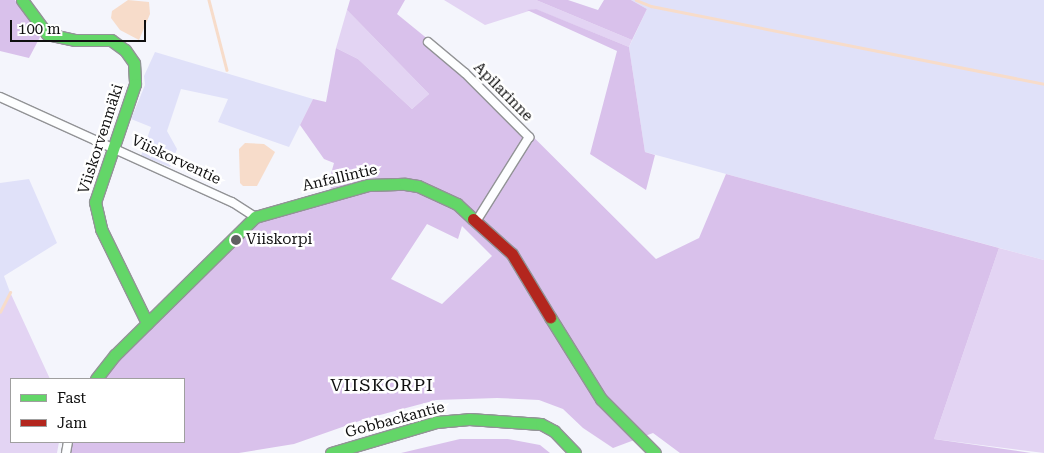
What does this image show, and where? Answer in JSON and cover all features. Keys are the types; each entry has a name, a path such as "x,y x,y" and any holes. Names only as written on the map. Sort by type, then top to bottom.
{"street":[{"name":"Viiskorvenmäki","path":"22,0 47,34 75,40 111,40 130,56 134,63 135,84 96,191 96,214 121,273 147,323"},
{"name":"Apilarinne","path":"428,42 465,73 529,137 476,220"},
{"name":"Viiskorventie","path":"0,96 232,202 255,217"},
{"name":"Anfallintie","path":"97,378 147,323 255,217 325,195 392,182 418,186 438,194 476,220 512,254 527,275 572,356 601,399 655,453"},
{"name":"Gobbackantie","path":"331,453 436,422 469,419 540,424 554,431 575,453"}],"shaded area":[{"path":"0,0 15,0 40,37 29,58 0,51"},
{"path":"128,0 149,2 150,14 139,40 120,30 111,18 112,11"},
{"path":"350,0 405,0 397,14 467,71 656,259 699,238 726,174 999,248 934,439 1031,453 680,453 653,433 613,448 583,428 563,409 539,400 497,398 436,400 365,419 294,444 239,453 71,453 72,443 185,443 185,378 104,378 121,357 257,222 333,199 329,181 334,163 324,159 300,125 313,99 326,102 336,48 358,59 412,109 429,94 347,10","holes":["427,224 458,239 462,226 492,256 442,304 391,279"]},
{"path":"444,0 536,0 632,40 629,47 535,9 485,25"},
{"path":"536,0 568,0 598,10 604,0 631,0 647,9 632,40"},
{"path":"631,0 1044,0 1044,260 645,152 629,47 647,9"},
{"path":"536,9 629,47 645,152 655,155 646,190 590,154 617,51 527,10"},
{"path":"347,10 429,94 412,109 358,59 336,48"},
{"path":"155,52 313,99 289,147 218,122 228,99 181,89 167,131 177,149 170,167 141,156 151,127 131,119 145,85 144,76"},
{"path":"245,143 264,144 275,152 257,186 243,186 240,183 239,149"},
{"path":"29,179 57,243 4,276 10,292 0,312 0,183"},
{"path":"999,248 1044,260 1044,453 934,439"},
{"path":"10,292 50,378 10,378 10,443 59,443 57,453 0,453 0,312"},
{"path":"460,439 508,439 540,445 550,453 401,453"}],"waterway":[{"path":"209,0 227,70"},
{"path":"636,0 651,6 1044,84"},
{"path":"0,312 10,292"}],"traffic: fast":[{"path":"22,0 47,34 75,40 111,40 125,50 134,63 135,84 95,202 101,229 147,323"},
{"path":"97,378 115,355 255,217 368,185 405,184 418,186 457,204 473,219"},
{"path":"550,317 601,399 655,453"},
{"path":"331,453 436,422 469,419 541,424 554,431 575,453"}],"traffic: jam":[{"path":"473,219 512,254 550,317"}],"place":[{"name":"Viiskorpi","path":"236,240"}],"district":[{"name":"VIISKORPI","path":"382,385"}]}
